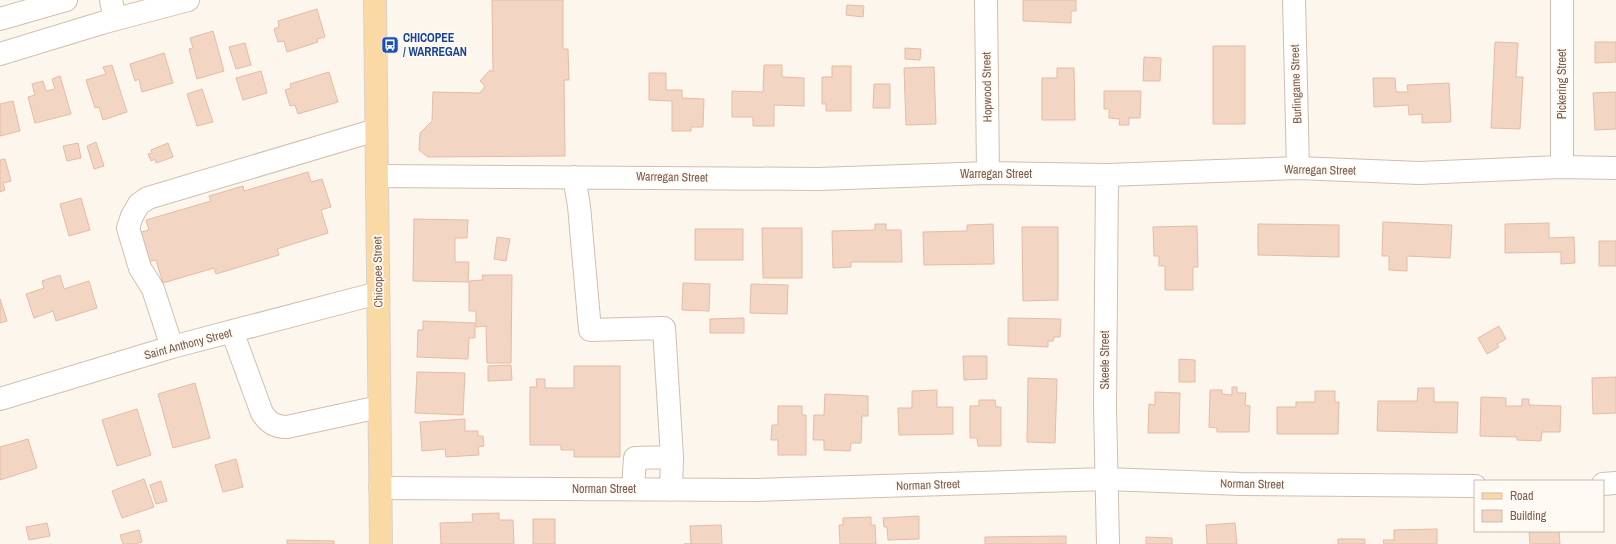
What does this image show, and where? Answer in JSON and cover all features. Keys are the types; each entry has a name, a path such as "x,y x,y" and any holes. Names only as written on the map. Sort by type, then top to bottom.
{"main road":[{"name":"Chicopee Street","path":"374,0 381,544"}],"street":[{"path":"0,19 66,0"},
{"path":"0,54 113,10 188,0"},
{"name":"Hopwood Street","path":"986,0 988,173"},
{"name":"Burlingame Street","path":"1294,0 1298,168"},
{"name":"Pickering Street","path":"1562,0 1562,167"},
{"path":"172,347 152,289 140,268 128,228 132,216 139,204 148,198 376,130"},
{"name":"Warregan Street","path":"376,176 819,179 988,173 1107,176 1298,168 1419,173 1562,167 1616,168"},
{"name":"Skeele Street","path":"1107,176 1105,400 1108,544"},
{"path":"574,177 579,206 590,330 664,328 672,457 671,490"},
{"name":"Saint Anthony Street","path":"0,400 172,347 378,293"},
{"path":"232,332 262,413 268,421 278,427 287,427 380,407"},
{"path":"633,490 635,458 672,457"},
{"name":"Norman Street","path":"380,488 757,490 1106,479 1241,484 1474,486"},
{"path":"1604,484 1616,484"}],"building":[{"path":"492,0 563,0 563,49 568,49 569,80 564,80 565,156 428,157 419,150 420,133 432,121 433,92 480,93 485,86 480,81 490,70 493,72"},
{"path":"1023,0 1076,0 1076,11 1071,11 1071,23 1023,21"},
{"path":"847,5 864,6 863,17 846,15"},
{"path":"317,9 325,37 317,39 318,42 287,52 284,41 278,42 274,29 279,27 278,21"},
{"path":"213,31 224,71 197,79 189,49 193,48 190,38"},
{"path":"1495,42 1518,43 1516,77 1523,77 1520,129 1491,128"},
{"path":"1595,42 1616,42 1616,62 1595,63"},
{"path":"245,43 251,65 236,69 229,47"},
{"path":"1213,46 1245,46 1245,124 1213,124"},
{"path":"905,48 921,49 920,60 905,59"},
{"path":"164,53 173,83 142,92 139,79 135,81 130,64"},
{"path":"1144,57 1161,58 1160,81 1143,81"},
{"path":"112,65 127,112 103,120 99,107 95,108 86,80 106,74 103,67"},
{"path":"764,65 782,65 782,77 804,78 804,106 774,105 774,126 753,126 753,117 732,117 732,91 763,92"},
{"path":"832,66 851,66 851,111 826,111 826,104 822,104 822,77 832,77"},
{"path":"934,67 936,124 906,125 904,68"},
{"path":"1057,68 1074,68 1075,120 1042,120 1042,78 1057,78"},
{"path":"261,71 267,93 243,100 236,78"},
{"path":"329,72 338,102 298,114 295,105 290,106 285,90 291,88 290,84"},
{"path":"649,73 666,73 666,90 682,90 682,98 704,99 703,127 691,127 691,131 672,131 672,101 649,100"},
{"path":"60,76 71,114 35,123 28,97 35,95 32,84 43,81 46,91 55,89 52,79"},
{"path":"1373,78 1395,78 1396,92 1408,92 1407,85 1449,83 1451,122 1422,123 1422,114 1409,115 1408,105 1374,107"},
{"path":"874,84 890,84 890,108 873,108"},
{"path":"202,89 213,122 197,126 187,94"},
{"path":"1104,91 1141,91 1140,118 1129,118 1129,125 1119,125 1120,119 1109,118 1109,109 1104,109"},
{"path":"1616,92 1616,129 1595,130 1593,93"},
{"path":"13,101 20,131 0,136 0,104"},
{"path":"96,142 104,166 94,169 87,146"},
{"path":"78,143 81,158 67,161 63,146"},
{"path":"168,143 173,157 156,163 155,159 151,161 148,154 152,153 151,150"},
{"path":"5,159 11,181 3,183 5,190 0,192 0,160"},
{"path":"308,172 311,182 322,179 331,207 321,210 328,233 277,249 279,255 216,274 214,268 163,283 156,260 147,262 138,233 149,230 146,220 211,201 209,196 243,186 244,191"},
{"path":"81,198 90,230 69,236 60,204"},
{"path":"414,219 468,220 467,238 455,238 455,262 469,262 468,282 413,281"},
{"path":"1383,222 1452,225 1450,258 1407,256 1407,271 1389,270 1389,256 1382,256"},
{"path":"1549,223 1549,238 1574,237 1575,263 1561,264 1561,252 1505,253 1505,224"},
{"path":"875,224 886,224 886,230 901,230 902,262 851,262 851,267 833,268 832,231 875,230"},
{"path":"993,224 994,264 924,265 923,232 967,231 967,225"},
{"path":"1258,224 1339,225 1339,257 1258,255"},
{"path":"1197,226 1198,267 1193,267 1193,290 1165,290 1165,266 1159,266 1159,256 1154,256 1153,227"},
{"path":"1022,227 1058,227 1058,300 1023,301"},
{"path":"762,228 802,228 802,278 763,278"},
{"path":"695,229 743,229 743,260 695,260"},
{"path":"497,237 510,239 506,261 494,259"},
{"path":"1599,241 1616,241 1616,266 1599,266"},
{"path":"60,275 64,289 89,281 97,308 56,321 53,311 34,318 26,294 44,288 42,281"},
{"path":"482,275 512,275 511,363 487,363 486,326 476,327 476,311 469,311 469,281 483,280"},
{"path":"683,283 710,284 709,311 682,310"},
{"path":"751,284 788,285 787,314 750,313"},
{"path":"0,299 7,321 0,323"},
{"path":"744,318 744,333 710,333 710,319"},
{"path":"1008,318 1061,319 1060,337 1054,337 1053,341 1048,341 1048,347 1008,345"},
{"path":"423,321 475,323 475,338 469,338 468,359 417,357 418,330 423,330"},
{"path":"1499,326 1506,339 1497,344 1499,347 1487,354 1478,338"},
{"path":"963,356 987,356 987,379 964,380"},
{"path":"1179,359 1195,360 1195,382 1179,382"},
{"path":"511,365 512,380 488,381 488,366"},
{"path":"574,366 620,366 620,457 574,457 574,450 561,450 561,445 530,445 530,387 537,387 536,379 545,379 545,388 574,388"},
{"path":"417,372 465,373 463,415 415,413"},
{"path":"1616,377 1616,413 1593,414 1592,378"},
{"path":"1028,378 1057,379 1055,443 1027,442"},
{"path":"195,383 210,438 173,448 158,394"},
{"path":"1232,387 1237,387 1237,393 1246,393 1245,405 1250,406 1249,432 1217,432 1217,428 1209,427 1210,390 1222,390 1222,394 1232,395"},
{"path":"1418,388 1434,388 1434,402 1458,402 1457,433 1377,431 1378,401 1417,401"},
{"path":"937,390 937,407 953,407 953,434 899,435 898,408 912,408 912,391"},
{"path":"1315,391 1335,391 1335,402 1339,402 1338,434 1277,434 1277,407 1296,407 1296,402 1315,402"},
{"path":"1155,392 1180,393 1179,433 1148,433 1149,404 1155,405"},
{"path":"825,394 868,396 868,416 862,416 861,443 851,443 850,451 824,450 824,440 813,440 814,415 824,415"},
{"path":"1481,397 1506,398 1506,406 1522,406 1522,399 1529,399 1529,405 1561,406 1560,432 1542,432 1541,441 1517,440 1517,437 1480,436"},
{"path":"979,400 995,400 996,407 1001,407 1001,446 978,446 977,438 970,438 970,406 979,406"},
{"path":"778,406 802,406 802,415 806,415 806,455 778,455 778,440 771,440 772,425 778,425"},
{"path":"137,409 151,455 117,466 102,420"},
{"path":"465,419 465,431 478,431 478,436 483,436 484,446 478,447 479,455 446,457 445,449 422,451 420,422"},
{"path":"28,439 37,468 0,480 0,447"},
{"path":"236,459 243,487 223,492 215,465"},
{"path":"144,479 154,507 122,518 112,491"},
{"path":"161,481 167,501 156,504 150,485"},
{"path":"499,513 499,520 513,520 514,544 441,544 440,523 473,522 472,514"},
{"path":"919,516 919,539 888,540 887,527 884,527 883,518"},
{"path":"871,517 871,525 875,525 876,544 840,544 839,525 843,525 843,518"},
{"path":"533,519 555,519 555,544 533,544"},
{"path":"47,523 50,536 29,540 26,527"},
{"path":"1235,523 1237,544 1207,544 1206,525"},
{"path":"721,525 722,544 691,544 690,526"},
{"path":"1437,529 1437,544 1384,544 1383,540 1394,540 1394,530"},
{"path":"139,530 142,542 135,544 123,544 120,535"},
{"path":"1529,532 1559,532 1560,544 1530,544"},
{"path":"1066,536 1066,544 985,544 985,537"},
{"path":"1146,537 1172,538 1172,544 1146,544"},
{"path":"1338,539 1365,539 1365,544 1338,544"},
{"path":"287,540 334,541 334,544 287,544"}],"place":[{"name":"CHICOPEE / WARREGAN","path":"390,45"}]}
